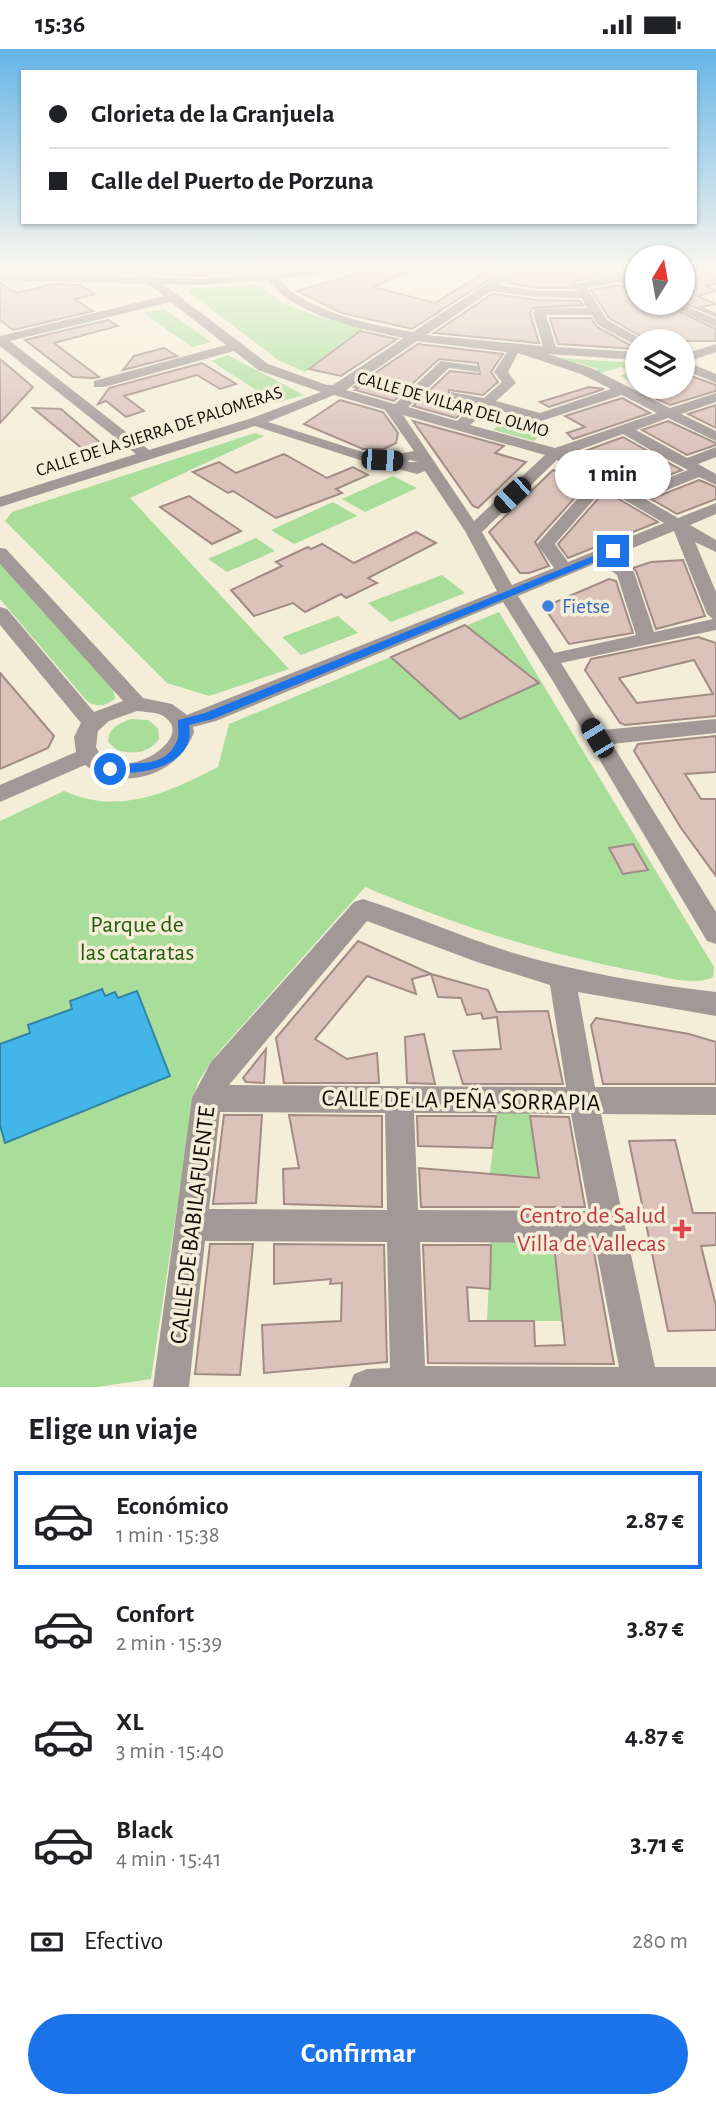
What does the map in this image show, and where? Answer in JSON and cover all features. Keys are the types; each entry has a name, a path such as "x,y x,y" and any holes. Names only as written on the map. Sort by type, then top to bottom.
{"street":[{"path":"0,340 47,328"},
{"name":"CALLE DE VILLAR DEL OLMO","path":"214,328 263,367 333,391 556,453 716,547"},
{"path":"379,328 415,337 514,348 625,355"},
{"name":"CALLE DE LA SIERRA DE PALOMERAS","path":"0,502 257,421 333,391 427,328"},
{"path":"543,328 550,350"},
{"path":"0,340 147,456"},
{"path":"487,345 466,383 452,398 487,402 541,417 623,390"},
{"path":"99,384 236,346"},
{"path":"514,348 586,371 716,437"},
{"path":"461,425 509,383 500,372 514,348"},
{"path":"695,355 716,348"},
{"path":"473,369 446,364 394,407 414,457 442,482 473,531 520,617 549,660 716,935"},
{"path":"695,370 712,377"},
{"path":"473,531 556,453 716,397"},
{"path":"257,421 267,427 365,457 414,457"},
{"path":"626,430 716,480"},
{"path":"565,571 545,544 600,478 664,451"},
{"path":"635,497 716,452"},
{"path":"183,723 209,716 716,508"},
{"path":"679,524 711,591 716,614"},
{"path":"0,553 137,705"},
{"path":"601,556 625,572 647,640"},
{"path":"0,613 92,723"},
{"path":"549,660 716,624"},
{"path":"137,705 165,709 183,723 185,733 173,755 144,769 110,769 88,755 84,744 92,723 112,710 137,705"},
{"path":"597,738 716,726"},
{"path":"0,794 88,755"},
{"name":"CALLE DE BABILAFUENTE","path":"171,1387 207,1098 221,1071 363,909 459,946 562,977"},
{"path":"641,1387 583,1101 562,977 656,996 716,1004"},
{"name":"CALLE DE LA PEÑA SORRAPIA","path":"207,1098 716,1101"},
{"path":"399,1098 408,1385"},
{"path":"190,1225 610,1227"},
{"path":"366,1387 716,1385"}],"green space":[{"path":"166,328 192,328 211,342 192,347"},
{"path":"237,328 363,328 305,372 278,360"},
{"path":"228,355 304,395 276,403 211,361"},
{"path":"561,358 625,362 625,369 621,367 600,373 596,371 598,369"},
{"path":"511,415 534,420 544,430 534,441 493,430"},
{"path":"255,433 264,436 130,498 289,669 209,696 167,683 5,521 12,512"},
{"path":"393,476 417,488 365,512 342,499"},
{"path":"333,502 357,516 294,544 271,530"},
{"path":"256,538 275,551 227,572 208,559"},
{"path":"0,563 113,689 115,699 101,705 87,701 0,599"},
{"path":"442,575 465,593 391,622 368,603"},
{"name":"Parque de las cataratas","path":"499,612 714,967 713,977 696,981 677,980 534,947 433,914 365,887 216,1055 198,1082 151,1379 97,1387 0,1387 0,821 64,791 85,798 124,801 144,798 181,785 218,767 229,724"},
{"path":"338,616 358,633 301,655 282,637"},
{"path":"131,719 148,720 158,728 159,739 155,744 140,752 129,752 117,750 108,742 112,730"},
{"path":"530,1111 539,1177 490,1173 497,1113"},
{"path":"553,1236 562,1321 487,1321 491,1238"}],"water":[{"path":"102,989 105,996 115,992 118,998 137,991 170,1076 5,1143 0,1125 0,1044 30,1033 28,1025 72,1009 70,1001"}],"building":[{"path":"73,328 109,328 54,343 99,377 94,378 73,377 25,340"},
{"path":"441,328 535,328 539,343 434,333"},
{"path":"553,328 600,328 625,342 625,348 558,344"},
{"path":"627,328 715,328 716,341 695,341 695,329"},
{"path":"360,331 397,339 341,376 309,369"},
{"path":"418,344 503,354 491,372 498,382 483,395 449,390 449,400 471,405 456,418 413,406 450,371 480,374 478,363 439,359 394,401 355,390 358,388 354,387"},
{"path":"164,348 177,356 123,370 134,356"},
{"path":"0,359 33,387 0,423"},
{"path":"202,363 236,384 220,389 197,375 124,396 144,411 126,417 106,401 98,404 109,388"},
{"path":"695,377 716,385 716,391 695,397"},
{"path":"589,387 604,389 549,407 540,402"},
{"path":"622,398 650,413 573,439 567,433 585,427 565,416"},
{"path":"657,399 690,399 670,405"},
{"path":"340,400 383,412 398,433 396,443 384,449 363,449 304,424"},
{"path":"716,405 716,428 688,414"},
{"path":"33,408 61,409 110,451 105,457 96,460"},
{"path":"413,421 504,446 495,453 526,462 478,508 473,506"},
{"path":"668,421 716,445 687,455 642,430"},
{"path":"623,437 646,450 597,468 574,455"},
{"path":"284,454 327,478 353,467 368,475 336,489 342,493 276,518 233,491 228,493 193,472 219,462 236,473"},
{"path":"663,460 682,470 634,489 615,478"},
{"path":"553,470 589,482 535,542 549,566 529,573 520,573 489,532"},
{"path":"699,480 716,487 716,499 677,514 651,499"},
{"path":"605,491 658,522 568,558 558,544"},
{"path":"189,496 241,531 212,544 160,507"},
{"path":"416,532 436,543 368,578 377,583 346,598 341,594 305,612 293,603 254,616 231,590 282,566 276,562 308,547 311,549 322,544 354,563"},
{"path":"683,560 705,616 656,629 633,568 651,562"},
{"path":"609,579 616,581 633,633 569,644 544,607"},
{"path":"465,625 539,683 460,719 391,657"},
{"path":"698,637 716,643 716,716 625,725 620,723 585,670 591,659","holes":["694,660 713,694 637,703 619,678"]},
{"path":"0,673 54,736 48,748 0,769"},
{"path":"716,736 716,772 685,774 701,799 716,799 716,876 681,828 634,751 638,744"},
{"path":"633,844 648,870 623,874 609,848"},
{"path":"358,941 431,974 412,979 416,994 367,976 315,1039 347,1059 377,1053 379,1083 284,1083 276,1038"},
{"path":"431,974 488,990 497,1012 548,1011 563,1084 463,1084 453,1051 501,1049 497,1017 483,1019 481,1013 467,1015 461,998 438,997"},
{"path":"596,1018 689,1034 716,1042 716,1084 603,1084 591,1025"},
{"path":"424,1034 435,1084 407,1083 405,1037"},
{"path":"266,1049 264,1083 246,1082 243,1078"},
{"path":"224,1115 262,1115 256,1203 213,1204"},
{"path":"289,1115 382,1116 382,1207 284,1204 283,1169 299,1168"},
{"path":"417,1116 496,1116 492,1148 418,1146"},
{"path":"530,1116 569,1117 585,1207 421,1207 419,1168 539,1178"},
{"name":"Centro de Salud Villa de Vallecas","path":"675,1140 693,1213 716,1213 716,1245 701,1246 716,1306 716,1330 668,1331 629,1141"},
{"path":"210,1244 253,1244 240,1375 195,1374"},
{"path":"274,1244 384,1245 387,1362 264,1373 262,1325 341,1321 342,1283 330,1284 331,1279 274,1284"},
{"path":"423,1245 491,1245 490,1289 467,1287 469,1321 534,1321 535,1346 565,1345 554,1245 593,1246 614,1364 428,1363"}],"place":[{"name":"Fietse","path":"548,606"},
{"name":"Centro de Salud Villa de Vallecas","path":"682,1229"}],"route":[{"path":"110,769 144,769 160,763 173,755 181,744 185,733 183,723 209,716 613,551"}]}
